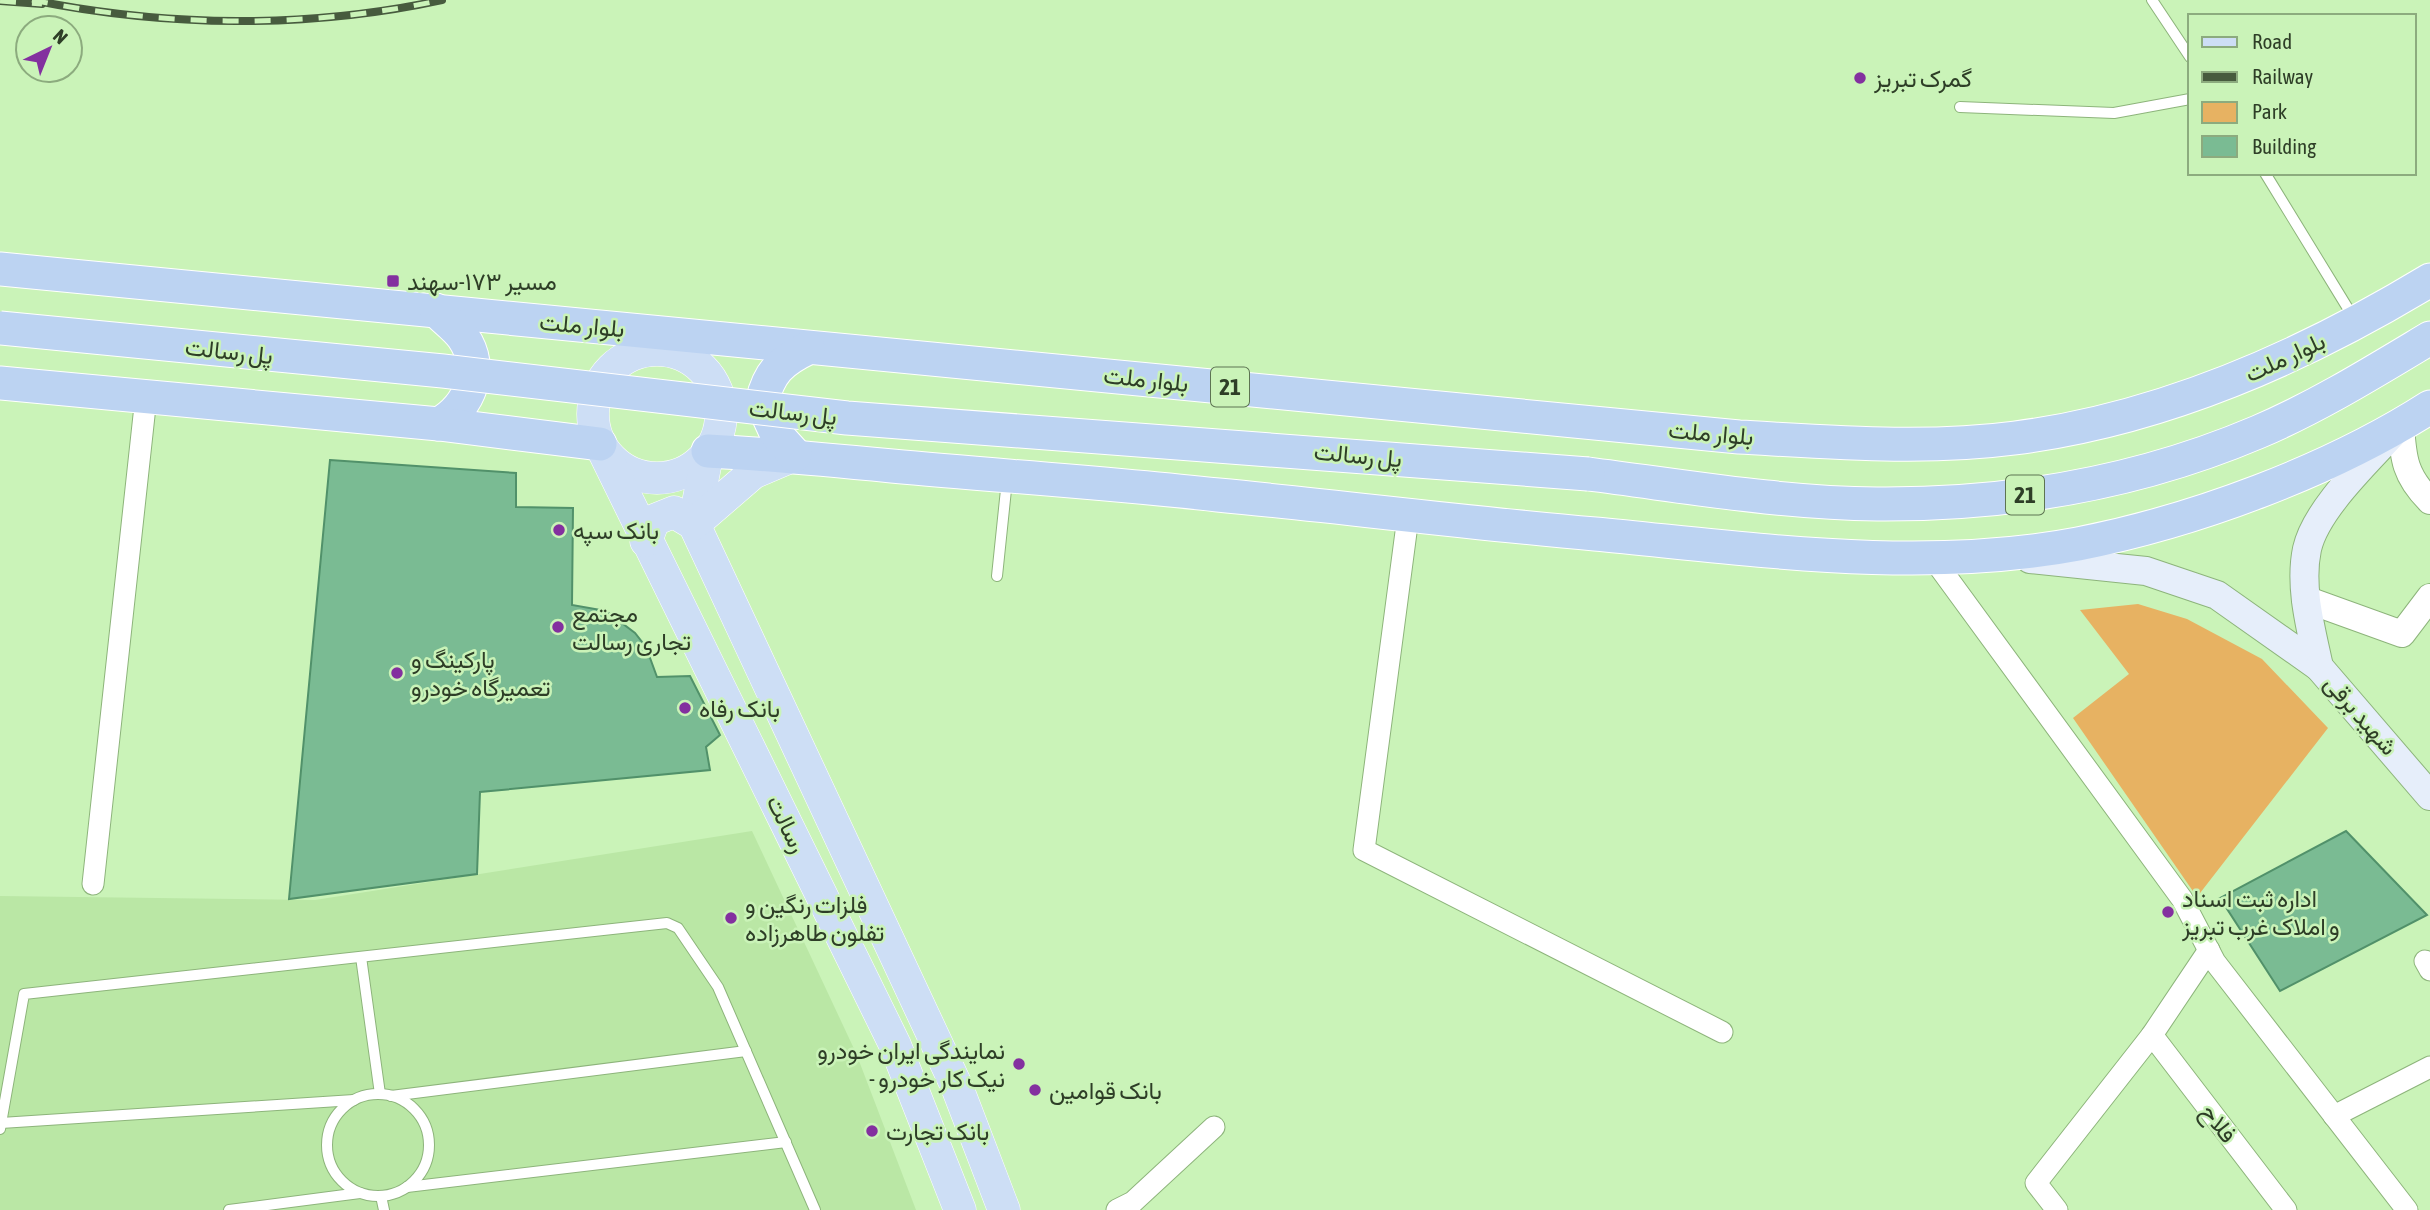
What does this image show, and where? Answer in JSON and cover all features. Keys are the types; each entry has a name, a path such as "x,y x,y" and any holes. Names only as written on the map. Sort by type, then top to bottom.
{"highway":[{"name":"بلوار ملت","path":"0,269 1739,437 1896,445 2014,438 2118,419 2223,385 2356,323 2430,280"},
{"path":"436,310 463,337 476,366 470,393 453,416 439,425"},
{"name":"پل رسالت","path":"0,328 443,371 847,418 1588,474 1776,498 1877,504 1986,500 2075,488 2177,462 2260,431 2430,338"},
{"path":"795,455 777,435 762,402 772,373 785,359 808,348"},
{"path":"0,383 439,425 600,444"},
{"path":"708,451 795,455 1008,474 1408,517 1800,553 1932,557 1989,555 2076,544 2167,523 2265,489 2401,425 2430,407"}],"main road":[{"path":"604,327 615,364"},
{"path":"707,371 679,352 645,350 615,364 596,392 593,426 600,444 615,463 636,475 670,478 695,466 708,451 719,436 722,402 707,371 706,351 710,337"},
{"path":"2319,667 2305,599 2307,548 2329,504 2401,425"},
{"name":"رسالت","path":"600,444 895,1045 960,1210"},
{"path":"694,524 708,451"},
{"path":"694,524 753,472 795,455"},
{"path":"646,541 654,520 674,512 694,524"},
{"name":"رسالت","path":"694,524 957,1087 1004,1210"},
{"name":"شهید برقی","path":"1989,555 2146,571 2217,595 2319,667 2430,796"}],"street":[{"path":"93,884 146,397"},
{"path":"2401,425 2403,458 2413,485 2430,501"},
{"path":"1408,517 1364,850 1722,1032"},
{"path":"1932,557 2182,899 2209,950 2407,1210"},
{"path":"2305,599 2402,634 2430,597"},
{"path":"2057,1210 2036,1183 2152,1035 2209,950"},
{"name":"فلاح","path":"2152,1035 2286,1210"},
{"path":"2334,1116 2430,1067"},
{"path":"1117,1210 1133,1202 1213,1127"}],"lane":[{"path":"2152,0 2188,54"},
{"path":"1961,107 2114,113 2188,99"},
{"path":"2266,175 2356,323"},
{"path":"997,576 1008,474"},
{"path":"746,1051 354,1100 0,1126 24,994 667,923 678,928 718,987 786,1142 815,1210"},
{"path":"361,957 385,1095"},
{"path":"385,1095 406,1103 418,1114 426,1129 429,1145 426,1161 419,1176 407,1187"},
{"path":"354,1100 331,1124 327,1140 328,1157 345,1184 360,1193"},
{"path":"229,1210 360,1193 381,1196 407,1187 786,1142"},
{"path":"381,1196 383,1210"}],"shaded area":[{"path":"752,831 856,1053 916,1210 0,1210 0,896 315,900"}],"green space":[{"path":"2138,604 2187,619 2262,659 2328,728 2197,897 2073,718 2129,674 2080,610"}],"building":[{"name":"پارکینگ و تعمیرگاه خودرو","path":"330,460 516,473 516,507 573,508 572,605 606,611 635,633 646,647 657,677 690,676 720,735 706,747 710,770 480,792 477,874 289,899"},
{"path":"2346,831 2427,915 2280,991 2220,898"}],"railway":[{"path":"32,0 134,15 237,21 340,16 442,0"},
{"path":"0,1 42,4"}],"place":[{"name":"گمرک تبریز","path":"1860,78"},
{"name":"مسیر ۱۷۳-سهند","path":"393,281"},
{"name":"بانک سپه","path":"559,530"},
{"name":"مجتمع تجاری رسالت","path":"558,627"},
{"name":"پارکینگ و تعمیرگاه خودرو","path":"397,673"},
{"name":"بانک رفاه","path":"685,708"},
{"name":"اداره ثبت اسناد و املاک غرب تبریز","path":"2168,912"},
{"name":"فلزات رنگین و تفلون طاهرزاده","path":"731,918"},
{"name":"نمایندگی ایران خودرو - نیک کار خودرو","path":"1019,1064"},
{"name":"بانک قوامین","path":"1035,1090"},
{"name":"بانک تجارت","path":"872,1131"}]}
